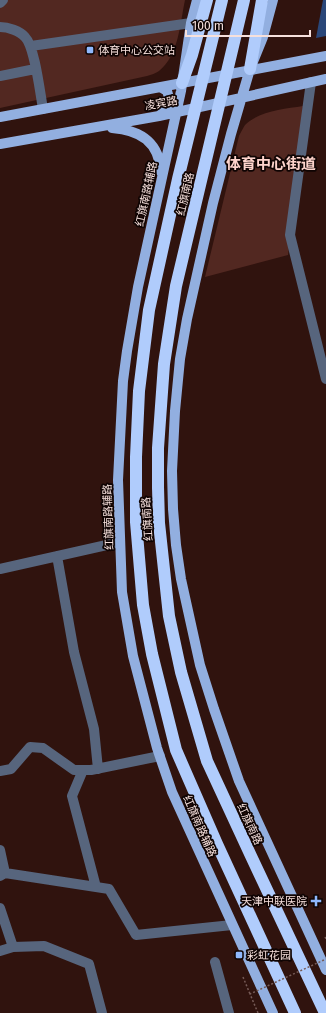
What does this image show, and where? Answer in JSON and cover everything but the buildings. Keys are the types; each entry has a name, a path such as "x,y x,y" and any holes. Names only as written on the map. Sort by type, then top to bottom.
{"highway":[{"path":"182,83 192,55 207,0"},
{"name":"红旗南路","path":"222,0 178,179 149,310 140,383 137,424 137,529 143,605 152,654 176,750 294,1013"},
{"name":"红旗南路","path":"244,0 176,286 164,364 158,448 159,522 169,616 181,672 207,761 250,856 325,1013"},
{"path":"250,69 262,0"}],"main road":[{"name":"红旗南路辅路","path":"197,0 191,23 182,83 138,287 123,381 118,480 122,592 133,656 160,756 172,792 273,1013"},
{"path":"273,0 242,98 212,211 187,319 180,359 175,411 172,471 173,509 181,579 200,665 214,709 239,781 326,970"},
{"name":"凌宾路","path":"0,117 250,69 326,56"},
{"name":"凌宾路","path":"0,144 159,116 326,79"},
{"path":"159,116 166,110 170,102 167,91 160,87"},
{"path":"100,127 128,130 147,139 152,144 158,156 162,180"}],"street":[{"path":"0,3 3,0"},
{"path":"31,46 191,23"},
{"path":"0,27 15,31 25,37 31,46 43,108"},
{"path":"0,76 35,69"},
{"path":"311,82 290,235 326,379"},
{"path":"0,569 120,542"},
{"path":"58,556 74,652 94,729 98,769"},
{"path":"0,772 11,769 30,747 43,748 74,770 98,769 160,756"},
{"path":"83,770 72,796 96,887"},
{"path":"0,850 2,874 109,889 136,934 232,925"},
{"path":"0,908 12,946"},
{"path":"0,951 12,946 44,946 89,964 102,1013"},
{"path":"215,962 229,1013"}],"path":[{"path":"250,994 326,959"},
{"path":"243,977 258,1013"}],"shaded area":[{"path":"0,0 185,0 175,48 166,64 158,72 147,76 0,108"},
{"path":"303,106 288,255 205,277 239,136 245,125 251,120 264,114"}],"water":[{"path":"323,0 326,0 326,36 316,38"}],"place":[{"name":"体育中心公交站","path":"90,50"},
{"name":"天津中联医院","path":"316,901"},
{"name":"彩虹花园","path":"239,955"}],"district":[{"name":"体育中心街道","path":"271,164"}]}
